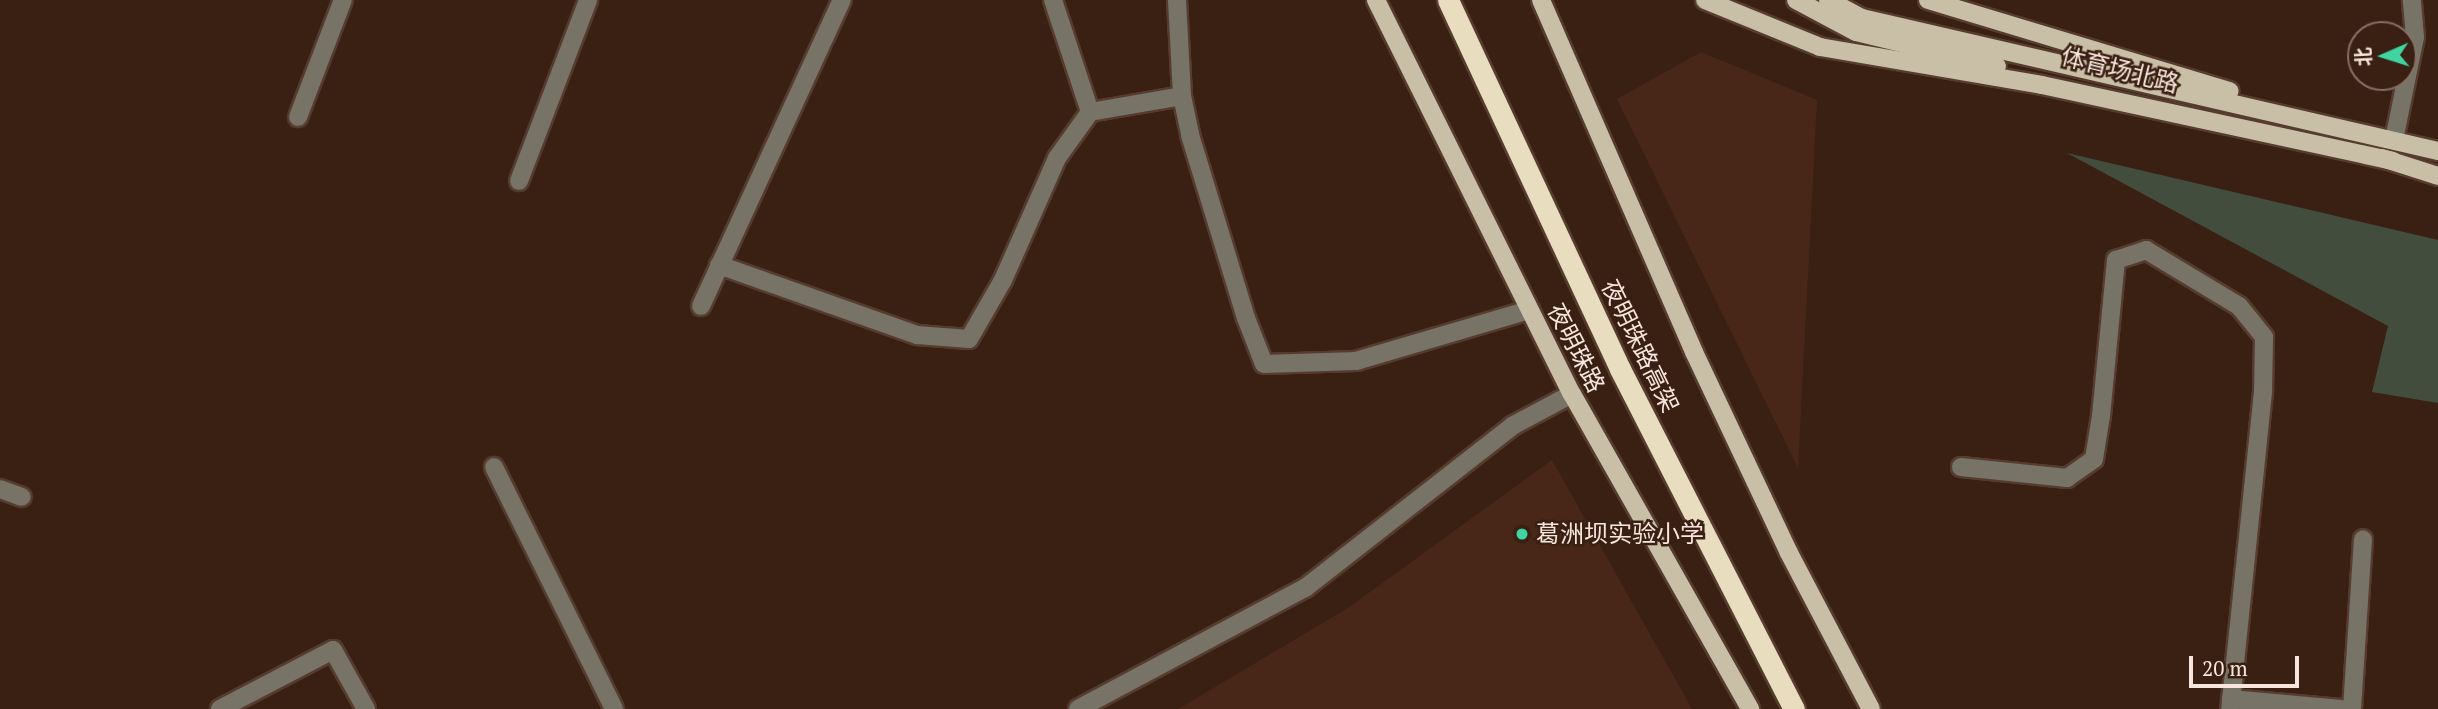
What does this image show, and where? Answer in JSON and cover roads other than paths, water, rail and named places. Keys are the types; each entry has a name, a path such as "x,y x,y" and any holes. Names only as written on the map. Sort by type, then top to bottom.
{"highway":[{"name":"夜明珠路高架","path":"1448,0 1626,381 1794,709"}],"main road":[{"name":"夜明珠路","path":"1376,0 1572,394 1750,709"},
{"path":"1541,0 1694,352 1789,553 1871,709"},
{"path":"1705,0 1820,47 2042,85 2393,161"},
{"name":"体育场北路","path":"1796,0 1856,32 2393,161 2438,176"},
{"name":"体育场北路","path":"1828,0 1862,18 2438,150"},
{"path":"1928,0 2395,140"}],"street":[{"path":"298,117 343,0"},
{"path":"519,181 588,0"},
{"path":"701,306 842,0"},
{"path":"1054,0 1090,112"},
{"path":"1177,0 1182,96 1190,135 1246,318 1264,364 1356,361 1529,310"},
{"path":"2395,140 2415,37 2412,0"},
{"path":"719,265 917,335 969,339 1003,280 1058,158 1090,112 1182,96"},
{"path":"1961,467 2067,478 2094,459 2101,416 2116,260 2146,250 2239,306 2264,337 2263,392 2231,704 2341,709"},
{"path":"1078,709 1305,588 1512,426 1572,394"},
{"path":"494,467 614,709"},
{"path":"0,489 22,497"},
{"path":"2352,709 2363,539"},
{"path":"220,709 333,650 366,709"}],"place":[{"name":"葛洲坝实验小学","path":"1522,534"}]}
